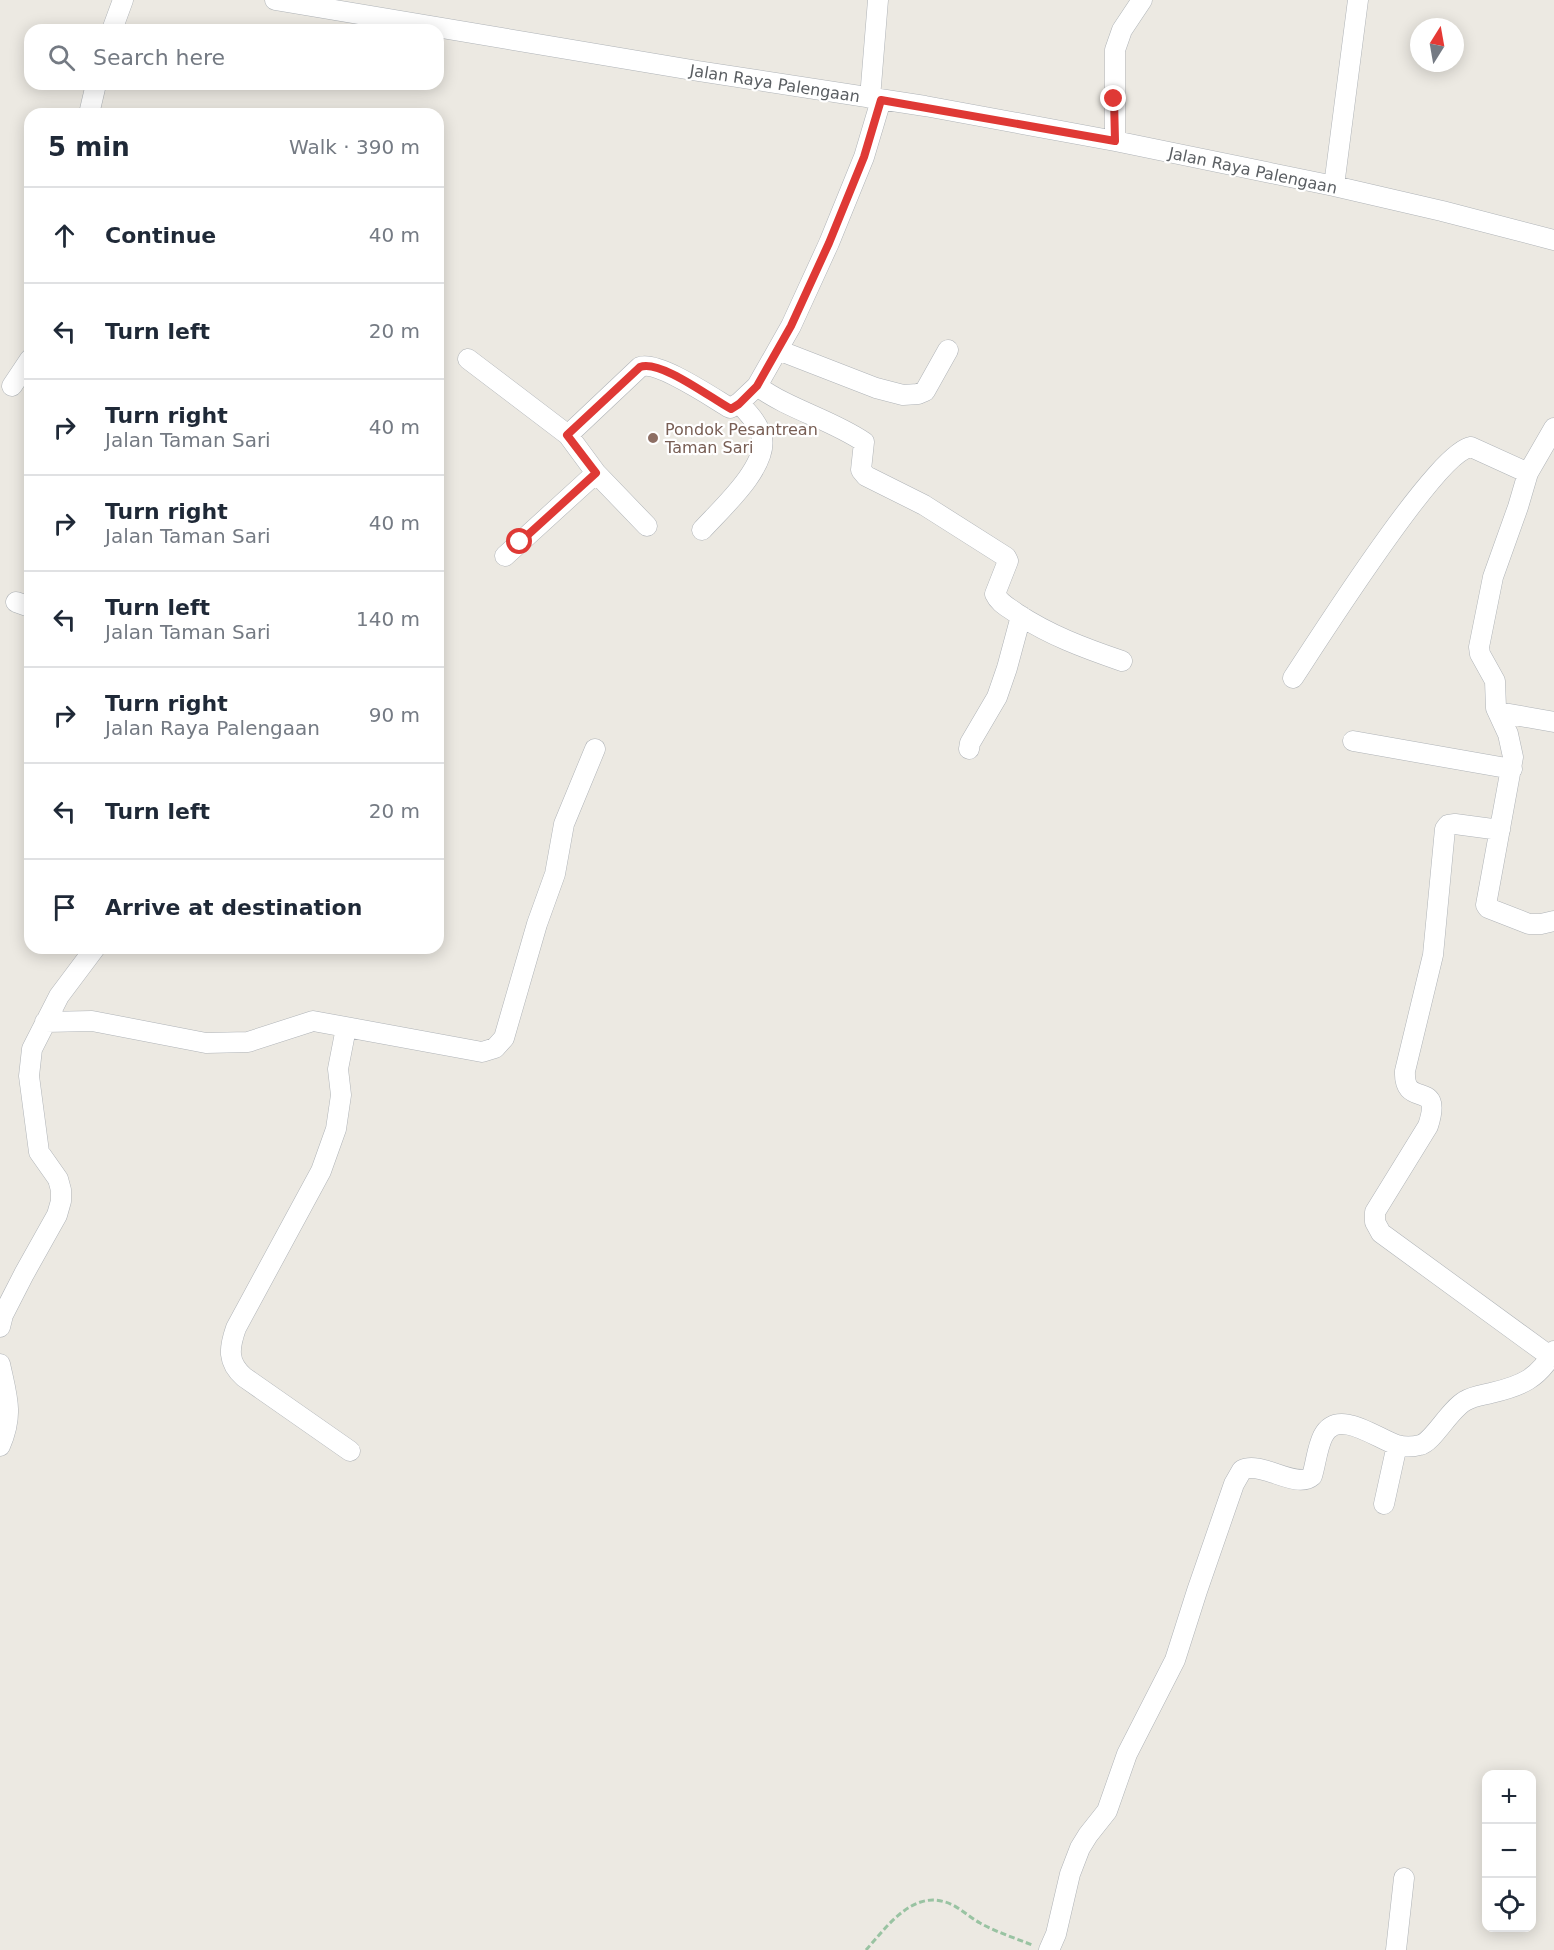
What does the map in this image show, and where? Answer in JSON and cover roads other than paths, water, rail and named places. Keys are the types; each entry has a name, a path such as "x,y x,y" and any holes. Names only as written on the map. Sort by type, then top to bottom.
{"street":[{"path":"114,24 123,0"},
{"name":"Jalan Raya Palengaan","path":"275,0 421,24"},
{"path":"567,435 646,364 661,369 730,408 739,404 757,386 791,326 829,243 864,157 876,99 878,0"},
{"path":"1115,141 1115,50 1122,30 1142,0"},
{"path":"1334,186 1358,0"},
{"name":"Jalan Raya Palengaan","path":"444,28 1115,141 1334,186 1554,240"},
{"path":"90,108 95,90"},
{"path":"778,350 876,388 912,395 925,391 948,350"},
{"path":"468,359 567,435 596,473 646,526"},
{"path":"12,386 24,367"},
{"path":"757,386 772,397 821,418 861,439 865,443 861,470 866,476 924,505 1006,557 1008,561 995,594 1000,602 1033,625 1060,639 1122,662"},
{"path":"702,530 747,480 761,455 762,439 756,422 739,404"},
{"path":"1554,428 1528,473 1493,577 1479,638 1480,654 1495,681 1498,712 1510,740 1512,769 1486,906 1529,924 1554,921"},
{"path":"1293,678 1391,533 1416,499 1450,460 1467,447 1472,447 1528,473"},
{"path":"505,556 596,473"},
{"path":"969,749 970,743 997,696 1021,616"},
{"path":"1498,712 1554,722"},
{"path":"1353,741 1512,769"},
{"path":"45,1022 92,1021 206,1043 248,1042 313,1021 482,1052 495,1048 504,1038 510,1021 537,924 555,874 564,824 595,748"},
{"path":"1041,1948 1056,1934 1075,1861 1088,1835 1107,1811 1127,1754 1175,1660 1234,1484 1242,1470 1250,1468 1299,1480 1309,1479 1312,1476 1322,1437 1330,1427 1335,1425 1347,1425 1372,1432 1397,1445 1424,1444 1457,1406 1476,1396 1522,1384 1539,1372 1552,1354 1382,1233 1375,1222 1375,1212 1428,1126 1433,1112 1432,1102 1427,1096 1413,1093 1404,1082 1433,955 1444,829 1448,825 1455,824 1500,830"},
{"path":"0,1327 13,1294 57,1215 61,1201 58,1179 39,1152 29,1076 32,1049 59,996 90,954"},
{"path":"346,1028 338,1069 341,1095 336,1129 321,1171 236,1328 230,1344 230,1358 236,1370 244,1377 350,1451"},
{"path":"0,1364 8,1405 8,1429 0,1446"},
{"path":"1384,1504 1397,1445"},
{"path":"1396,1950 1404,1878"}],"place":[{"name":"Pondok Pesantrean Taman Sari","path":"653,438"}]}
